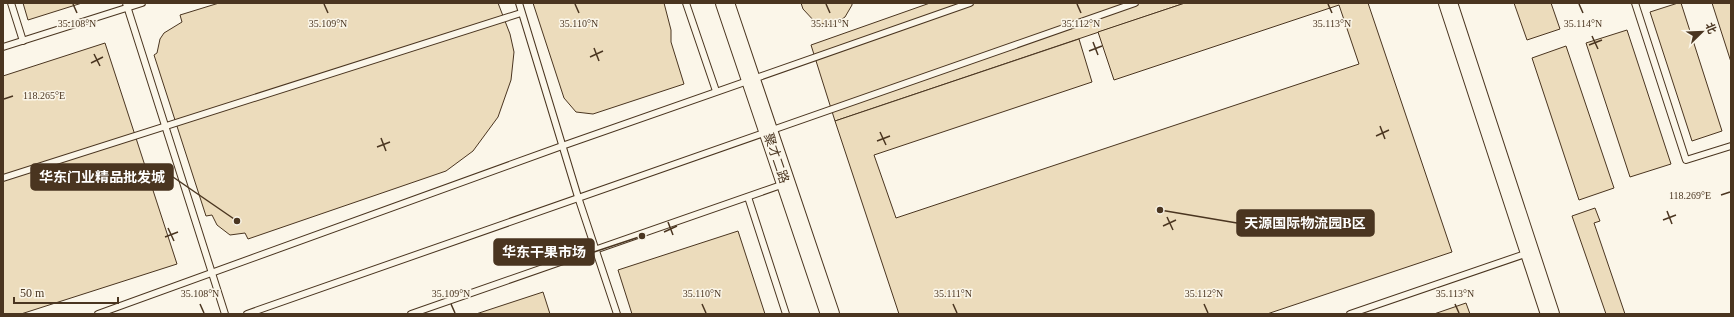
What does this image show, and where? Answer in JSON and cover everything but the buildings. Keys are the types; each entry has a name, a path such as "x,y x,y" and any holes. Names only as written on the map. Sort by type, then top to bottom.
{"street":[{"name":"聚才二路","path":"725,3 830,314"},
{"path":"1448,3 1550,314"}],"lane":[{"path":"11,3 23,41"},
{"path":"3,47 127,5 142,3"},
{"path":"519,3 578,198 617,314"},
{"path":"686,3 716,91"},
{"path":"98,314 716,91 970,3"},
{"path":"246,314 1135,3"},
{"path":"1635,3 1686,160 1731,146"},
{"path":"127,5 225,314"},
{"path":"3,178 522,13"},
{"path":"411,314 786,184"},
{"path":"748,197 786,314"},
{"path":"1350,314 1530,252"}],"place":[{"name":"天源国际物流园B区","path":"1160,210"},
{"name":"华东门业精品批发城","path":"237,221"},
{"name":"华东干果市场","path":"642,236"}]}
